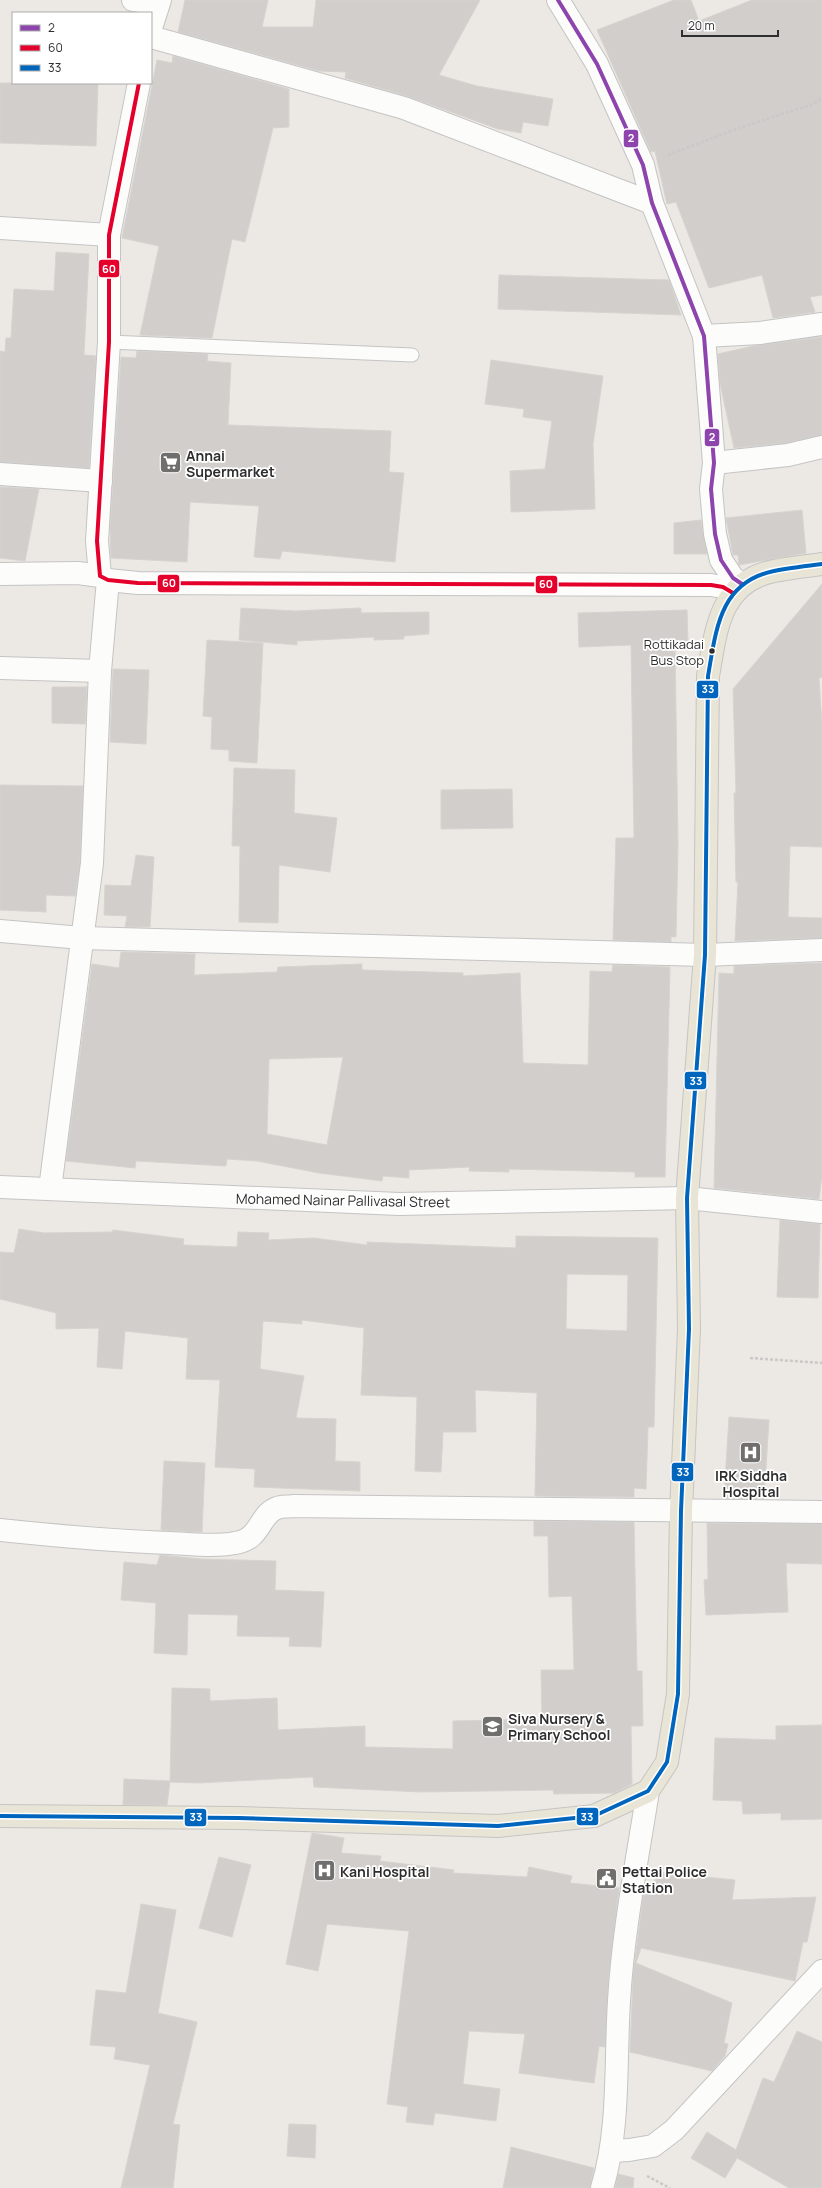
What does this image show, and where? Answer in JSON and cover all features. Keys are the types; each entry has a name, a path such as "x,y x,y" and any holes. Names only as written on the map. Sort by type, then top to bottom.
{"main road":[{"path":"0,1816 239,1818 498,1826 594,1816 648,1791 667,1762 678,1694 681,1511 689,1329 687,1198 704,955 708,676 716,630 726,602 737,588 772,571 822,564"}],"street":[{"path":"133,0 159,2 152,25"},
{"path":"558,0 597,64 643,165 652,203 704,336 714,463 711,489 718,549 726,570 737,588"},
{"path":"152,37 404,108 652,203"},
{"path":"50,1190 92,863 104,578 97,541 102,481 109,342 109,235 139,84"},
{"path":"0,228 109,235"},
{"path":"704,336 760,333 822,324"},
{"path":"714,463 788,455 822,447"},
{"path":"0,474 102,481"},
{"path":"0,574 78,573 138,583 711,585 737,588"},
{"path":"0,668 100,671"},
{"path":"0,931 82,938 704,955 822,950"},
{"name":"Mohamed Nainar Pallivasal Street","path":"0,1187 398,1204 687,1198 822,1212"},
{"path":"0,1530 124,1542 204,1544 235,1543 249,1538 258,1531 269,1512 278,1508 293,1506 822,1512"},
{"path":"602,2188 611,2151 619,2000 648,1791"},
{"path":"611,2151 653,2146 674,2130 822,1971"}],"lane":[{"path":"109,342 412,355"}],"path":[{"path":"643,165 736,129 813,104 822,98"},
{"path":"750,1358 822,1364"}],"building":[{"path":"185,0 268,0 262,27 313,27 316,0 480,0 439,75 477,86 553,99 548,126 523,122 521,133 498,129 407,96 345,78 346,72 319,71 178,32"},
{"path":"674,0 691,0 699,21 752,0 822,0 822,295 810,297 815,312 773,318 762,275 709,288 676,202 667,204 655,151 651,152 597,30"},
{"path":"173,56 289,89 289,127 273,128 245,242 232,239 212,338 140,335 159,246 122,238 157,60 172,63"},
{"path":"0,83 98,84 96,146 0,143"},
{"path":"56,252 89,254 84,355 96,356 89,468 0,462 0,351 5,352 6,338 11,338 14,289 54,291"},
{"path":"499,275 669,280 681,315 498,309"},
{"path":"822,337 822,435 786,443 734,448 720,383 718,354 753,346"},
{"path":"137,351 208,354 207,361 231,363 228,425 391,431 389,472 404,473 395,562 282,551 280,559 254,557 259,506 190,502 187,562 111,558 110,528 121,357 136,358"},
{"path":"491,360 603,376 593,444 595,509 511,512 510,471 545,469 552,421 523,417 524,409 485,404"},
{"path":"0,487 39,489 25,561 0,558"},
{"path":"802,510 806,553 739,565 738,555 733,555 726,518"},
{"path":"701,520 707,554 674,554 674,523"},
{"path":"822,584 822,677 819,678 822,726 822,847 790,846 788,917 822,918 822,938 735,941 738,882 736,882 734,793 736,793 733,689"},
{"path":"241,608 295,611 361,608 361,613 429,612 429,634 404,636 404,639 374,640 374,637 297,641 297,645 239,640"},
{"path":"687,610 688,644 675,644 678,846 676,937 671,937 671,942 613,940 616,838 634,838 631,645 579,647 578,613"},
{"path":"207,640 263,643 257,763 229,761 229,750 211,749 212,717 203,716"},
{"path":"113,669 149,670 146,744 110,742"},
{"path":"52,687 87,687 85,724 52,723"},
{"path":"234,768 295,770 294,813 337,818 330,872 279,865 278,923 239,922 240,846 232,846"},
{"path":"0,785 83,786 80,862 75,896 46,895 46,912 0,910"},
{"path":"512,789 513,828 441,829 441,790"},
{"path":"136,855 154,857 150,927 125,927 127,916 104,915 105,885 131,886"},
{"path":"121,952 195,954 194,975 277,972 278,967 362,964 362,970 463,973 463,976 520,973 523,1063 588,1065 590,971 612,972 613,965 670,967 665,1177 635,1177 635,1172 509,1169 509,1172 469,1171 470,1167 409,1170 409,1178 383,1176 382,1181 319,1173 257,1161 227,1159 226,1166 136,1161 135,1168 66,1161 92,964 119,968","holes":["343,1057 327,1145 267,1134 269,1059"]},
{"path":"822,963 822,1175 819,1199 714,1188 719,973 734,974 734,966"},
{"path":"780,1220 820,1224 818,1298 777,1297"},
{"path":"19,1229 44,1233 112,1232 113,1230 184,1239 183,1245 237,1247 238,1232 269,1233 268,1240 314,1238 367,1245 367,1242 516,1248 516,1236 658,1238 654,1427 648,1427 646,1489 634,1488 634,1497 535,1496 537,1393 475,1390 476,1432 443,1432 441,1472 415,1471 417,1397 361,1395 364,1328 302,1320 302,1324 263,1321 260,1369 304,1376 296,1418 336,1419 335,1461 360,1462 360,1491 254,1487 255,1469 215,1467 220,1380 186,1379 188,1338 125,1331 122,1369 97,1367 99,1328 56,1329 56,1313 0,1299 0,1252 14,1253","holes":["567,1274 628,1275 627,1331 566,1329"]},
{"path":"729,1417 769,1420 764,1499 724,1498"},
{"path":"164,1461 205,1463 202,1532 161,1530"},
{"path":"534,1521 634,1522 637,1671 642,1671 643,1726 631,1726 632,1784 614,1793 554,1794 553,1790 422,1792 314,1787 313,1777 198,1783 170,1782 172,1688 210,1689 210,1701 277,1698 278,1730 365,1726 365,1747 453,1749 453,1721 542,1719 541,1670 574,1670 572,1596 549,1597 548,1536 534,1536"},
{"path":"707,1523 822,1524 822,1564 786,1563 788,1612 706,1615 704,1580 708,1579"},
{"path":"160,1555 201,1559 276,1561 275,1590 324,1592 321,1647 289,1646 290,1637 237,1636 238,1615 188,1614 187,1655 154,1653 156,1603 121,1600 124,1562 157,1565"},
{"path":"822,1725 822,1819 781,1820 781,1813 743,1814 742,1801 713,1800 715,1738 776,1740 776,1726"},
{"path":"124,1779 170,1781 167,1805 123,1805"},
{"path":"312,1833 344,1838 341,1853 381,1856 380,1861 454,1870 453,1873 527,1877 529,1867 572,1876 570,1883 619,1888 609,1973 605,2047 599,2046 594,2083 519,2073 525,2034 469,2031 463,2084 500,2089 496,2121 435,2113 433,2125 406,2122 408,2107 387,2104 409,1931 327,1924 318,1971 286,1964"},
{"path":"219,1857 251,1865 232,1937 199,1928"},
{"path":"656,1872 735,1880 732,1900 816,1897 807,1942 803,1942 795,1981 641,1948 636,1963 732,2003 724,2043 728,2044 725,2056 712,2071 630,2052 633,1976 644,1891 654,1892"},
{"path":"141,1904 176,1910 158,2013 197,2022 173,2124 180,2125 173,2188 121,2188 150,2065 114,2059 116,2047 90,2045 96,1990 126,1993"},
{"path":"797,2031 822,2042 822,2188 789,2188 737,2158 725,2178 691,2158 707,2132 736,2150 763,2078 774,2082"},
{"path":"289,2124 316,2125 315,2158 287,2156"},
{"path":"511,2147 594,2168 590,2188 503,2188"},
{"path":"618,2174 634,2178 633,2188 615,2188"}],"transit line":[{"name":"2","path":"558,0 597,64 643,165 652,203 704,336 714,463 711,489 715,534 721,560 733,578 742,584"},
{"name":"60","path":"139,84 109,235 109,342 97,541 100,576 108,580 138,583 711,585 723,587 733,593"},
{"name":"33","path":"0,1816 239,1818 498,1826 594,1816 648,1791 667,1762 678,1694 681,1511 689,1329 687,1198 705,955 708,676 714,642 723,611 731,597 742,586 756,577 774,571 822,564"}],"place":[{"name":"Annai Supermarket","path":"170,463"},
{"name":"Rottikadai Bus Stop","path":"712,651"},
{"name":"IRK Siddha Hospital","path":"751,1453"},
{"name":"Siva Nursery & Primary School","path":"492,1726"},
{"name":"Kani Hospital","path":"325,1871"},
{"name":"Pettai Police Station","path":"606,1879"}]}
